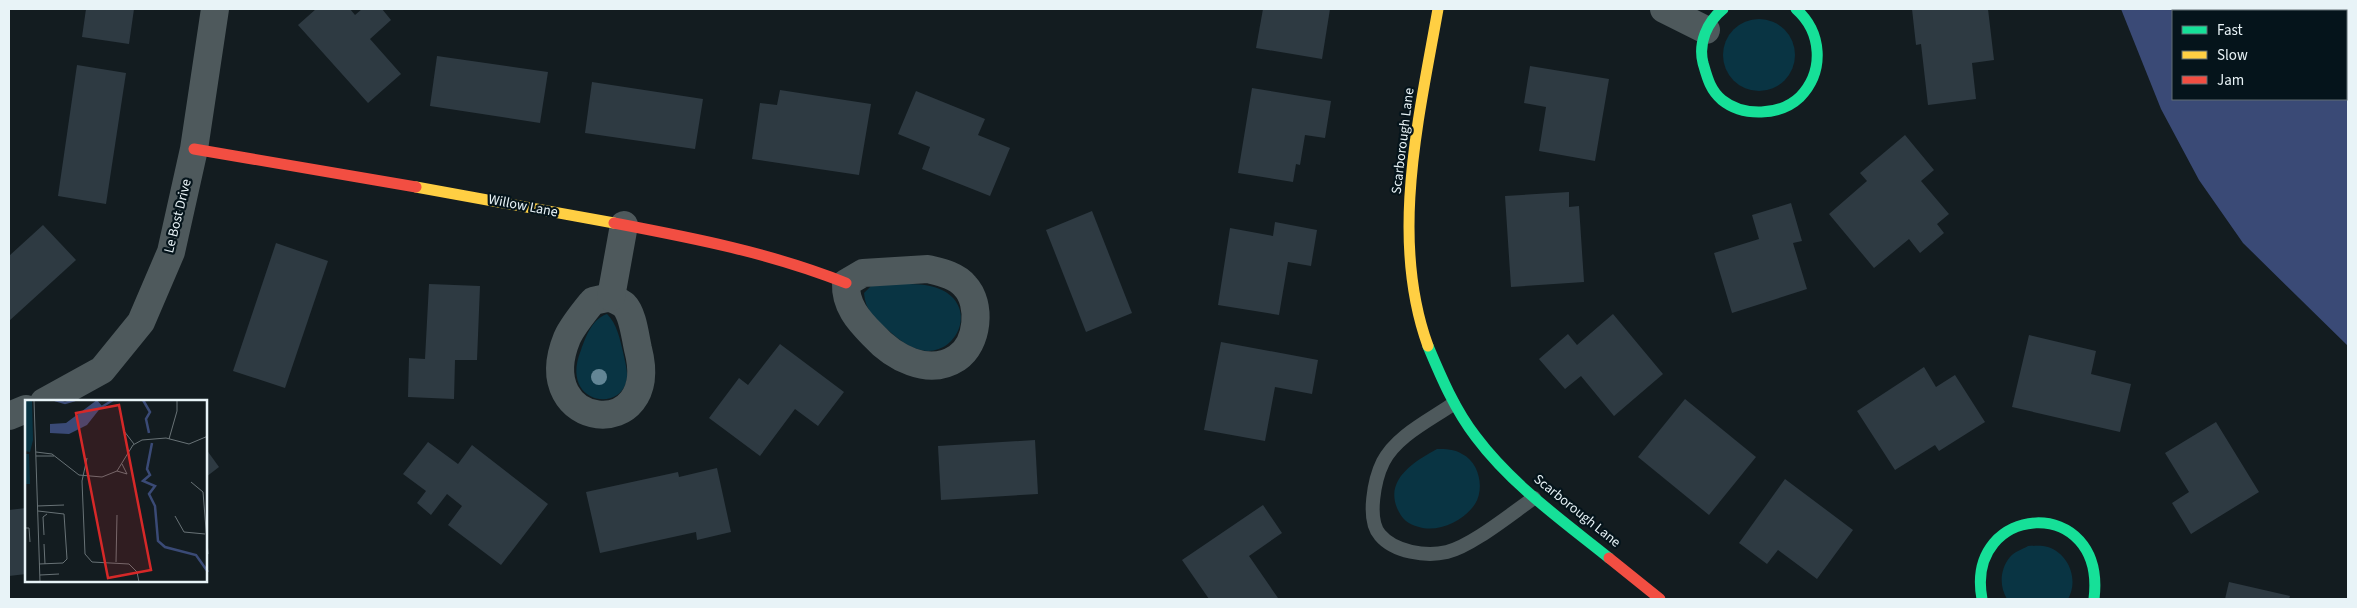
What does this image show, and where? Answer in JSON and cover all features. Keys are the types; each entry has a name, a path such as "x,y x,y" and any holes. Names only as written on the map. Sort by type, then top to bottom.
{"street":[{"name":"Le Bost Drive","path":"48,400 102,370 141,322 171,252 194,149 215,9"},
{"name":"Scarborough Lane","path":"1438,9 1411,186 1411,240 1415,289 1425,338 1453,404 1490,454 1534,498 1660,599"},
{"path":"1664,9 1706,30"},
{"path":"1723,9 1717,13 1706,30 1701,49 1702,69 1710,88 1724,102 1742,111 1762,114 1782,110 1799,99 1811,84 1818,66 1818,48 1813,29 1796,9"},
{"name":"Willow Lane","path":"194,149 415,186 715,242 782,259 846,283"},
{"path":"611,298 624,225"},
{"path":"928,269 948,274 965,285 975,301 976,320 971,340 958,357 939,365 919,364 897,357 880,343 858,319 847,299 846,283 863,273 879,270 928,269"},
{"path":"9,416 25,409"},
{"path":"1982,599 1979,591 1980,570 1986,551 2000,536 2016,526 2034,522 2053,524 2070,531 2084,544 2093,561 2097,580 2094,599"}],"lane":[{"path":"1453,404 1399,441 1383,461 1375,484 1372,509 1379,534 1400,549 1425,555 1448,552 1470,541 1534,498"}],"shaded area":[{"path":"1759,19 1779,25 1789,35 1795,55 1789,75 1779,85 1759,91 1739,85 1729,75 1723,55 1729,35 1739,25"},
{"path":"920,284 938,288 954,300 960,310 961,321 958,331 952,340 943,347 933,351 921,350 903,342 879,322 866,305 864,293 871,286"},
{"path":"607,314 618,332 627,376 626,383 620,392 612,398 602,399 592,397 583,391 578,381 576,367 590,329 597,320"},
{"path":"1437,449 1453,450 1468,458 1473,463 1479,476 1480,491 1475,504 1464,516 1442,527 1419,527 1408,523 1403,518 1394,498 1395,488 1404,472 1420,459"},
{"path":"2028,546 2048,547 2062,555 2070,568 2072,576 2071,592 2068,599 2007,599 2002,583 2004,567 2012,555"}],"water":[{"path":"2121,9 2325,9 2172,10 2172,100 2347,100 2347,54 2348,346 2243,243 2199,180 2161,109"}],"building":[{"path":"86,9 134,9 129,44 82,37"},
{"path":"316,9 350,9 355,15 362,9 382,9 391,20 370,39 401,74 368,103 298,25"},
{"path":"1263,9 1330,9 1322,59 1256,48"},
{"path":"1912,9 1988,9 1994,60 1972,63 1976,99 1928,105 1921,44 1916,45"},
{"path":"437,56 548,72 540,123 430,106"},
{"path":"77,65 126,73 106,204 58,196"},
{"path":"1530,66 1609,79 1595,161 1539,151 1546,107 1524,103"},
{"path":"592,82 703,99 695,149 585,133"},
{"path":"1252,88 1331,101 1325,138 1305,135 1300,165 1296,164 1293,182 1238,173"},
{"path":"780,90 871,104 859,175 752,159 760,103 777,105"},
{"path":"916,91 985,119 978,135 1010,148 990,196 922,169 930,147 898,134"},
{"path":"1905,135 1934,170 1921,181 1949,214 1937,224 1944,233 1920,253 1909,239 1874,268 1829,214 1867,181 1860,173"},
{"path":"1569,192 1569,207 1579,206 1584,282 1511,287 1505,196"},
{"path":"1791,203 1802,241 1793,243 1807,289 1732,313 1714,253 1759,239 1752,215"},
{"path":"1092,211 1132,313 1086,332 1046,230"},
{"path":"1275,222 1317,230 1311,266 1288,262 1279,315 1218,305 1230,228 1273,236"},
{"path":"43,225 76,260 9,321 9,256"},
{"path":"276,243 328,261 285,388 233,371"},
{"path":"429,284 480,286 477,360 455,360 454,399 408,397 409,358 425,359"},
{"path":"1613,314 1663,374 1614,416 1581,376 1565,389 1539,359 1568,334 1577,345"},
{"path":"2029,335 2096,351 2091,374 2131,384 2120,432 2012,407"},
{"path":"1221,342 1318,360 1312,394 1275,387 1265,441 1204,430"},
{"path":"780,344 844,392 818,426 795,409 760,456 709,418 739,378 748,385"},
{"path":"1924,367 1936,387 1955,375 1985,422 1939,451 1935,445 1895,470 1857,411"},
{"path":"1685,399 1756,457 1709,515 1638,457"},
{"path":"2216,422 2259,492 2191,534 2172,503 2189,492 2165,453"},
{"path":"1035,440 1038,494 941,500 938,446"},
{"path":"428,442 458,464 472,445 548,504 501,565 448,525 462,506 447,494 431,515 417,503 426,491 403,474"},
{"path":"208,452 219,467 208,475"},
{"path":"717,468 731,532 697,540 696,532 600,553 586,492 678,472 679,477"},
{"path":"1785,479 1853,530 1817,579 1778,550 1767,564 1739,543"},
{"path":"1263,505 1282,533 1249,556 1278,598 1209,599 1182,560"},
{"path":"25,508 25,574 9,576 9,510"},
{"path":"2229,582 2290,596 2289,599 2225,599"}],"traffic: fast":[{"path":"1723,9 1712,20 1705,33 1702,48 1703,63 1712,88 1718,96 1731,106 1751,112 1772,111 1792,103 1800,97 1814,76 1817,64 1815,40 1805,18 1796,9"},
{"path":"1428,346 1455,405 1468,427 1490,454 1505,471 1539,502 1609,558"},
{"path":"1982,599 1982,567 1994,543 2013,528 2036,523 2060,527 2079,541 2092,565 2094,599"}],"traffic: slow":[{"path":"1428,346 1416,305 1410,263 1409,221 1416,135 1438,9"},
{"path":"416,187 614,223"}],"traffic: jam":[{"path":"194,149 416,187"},
{"path":"614,223 760,255 818,272 846,283"},
{"path":"1609,558 1660,599"}]}
